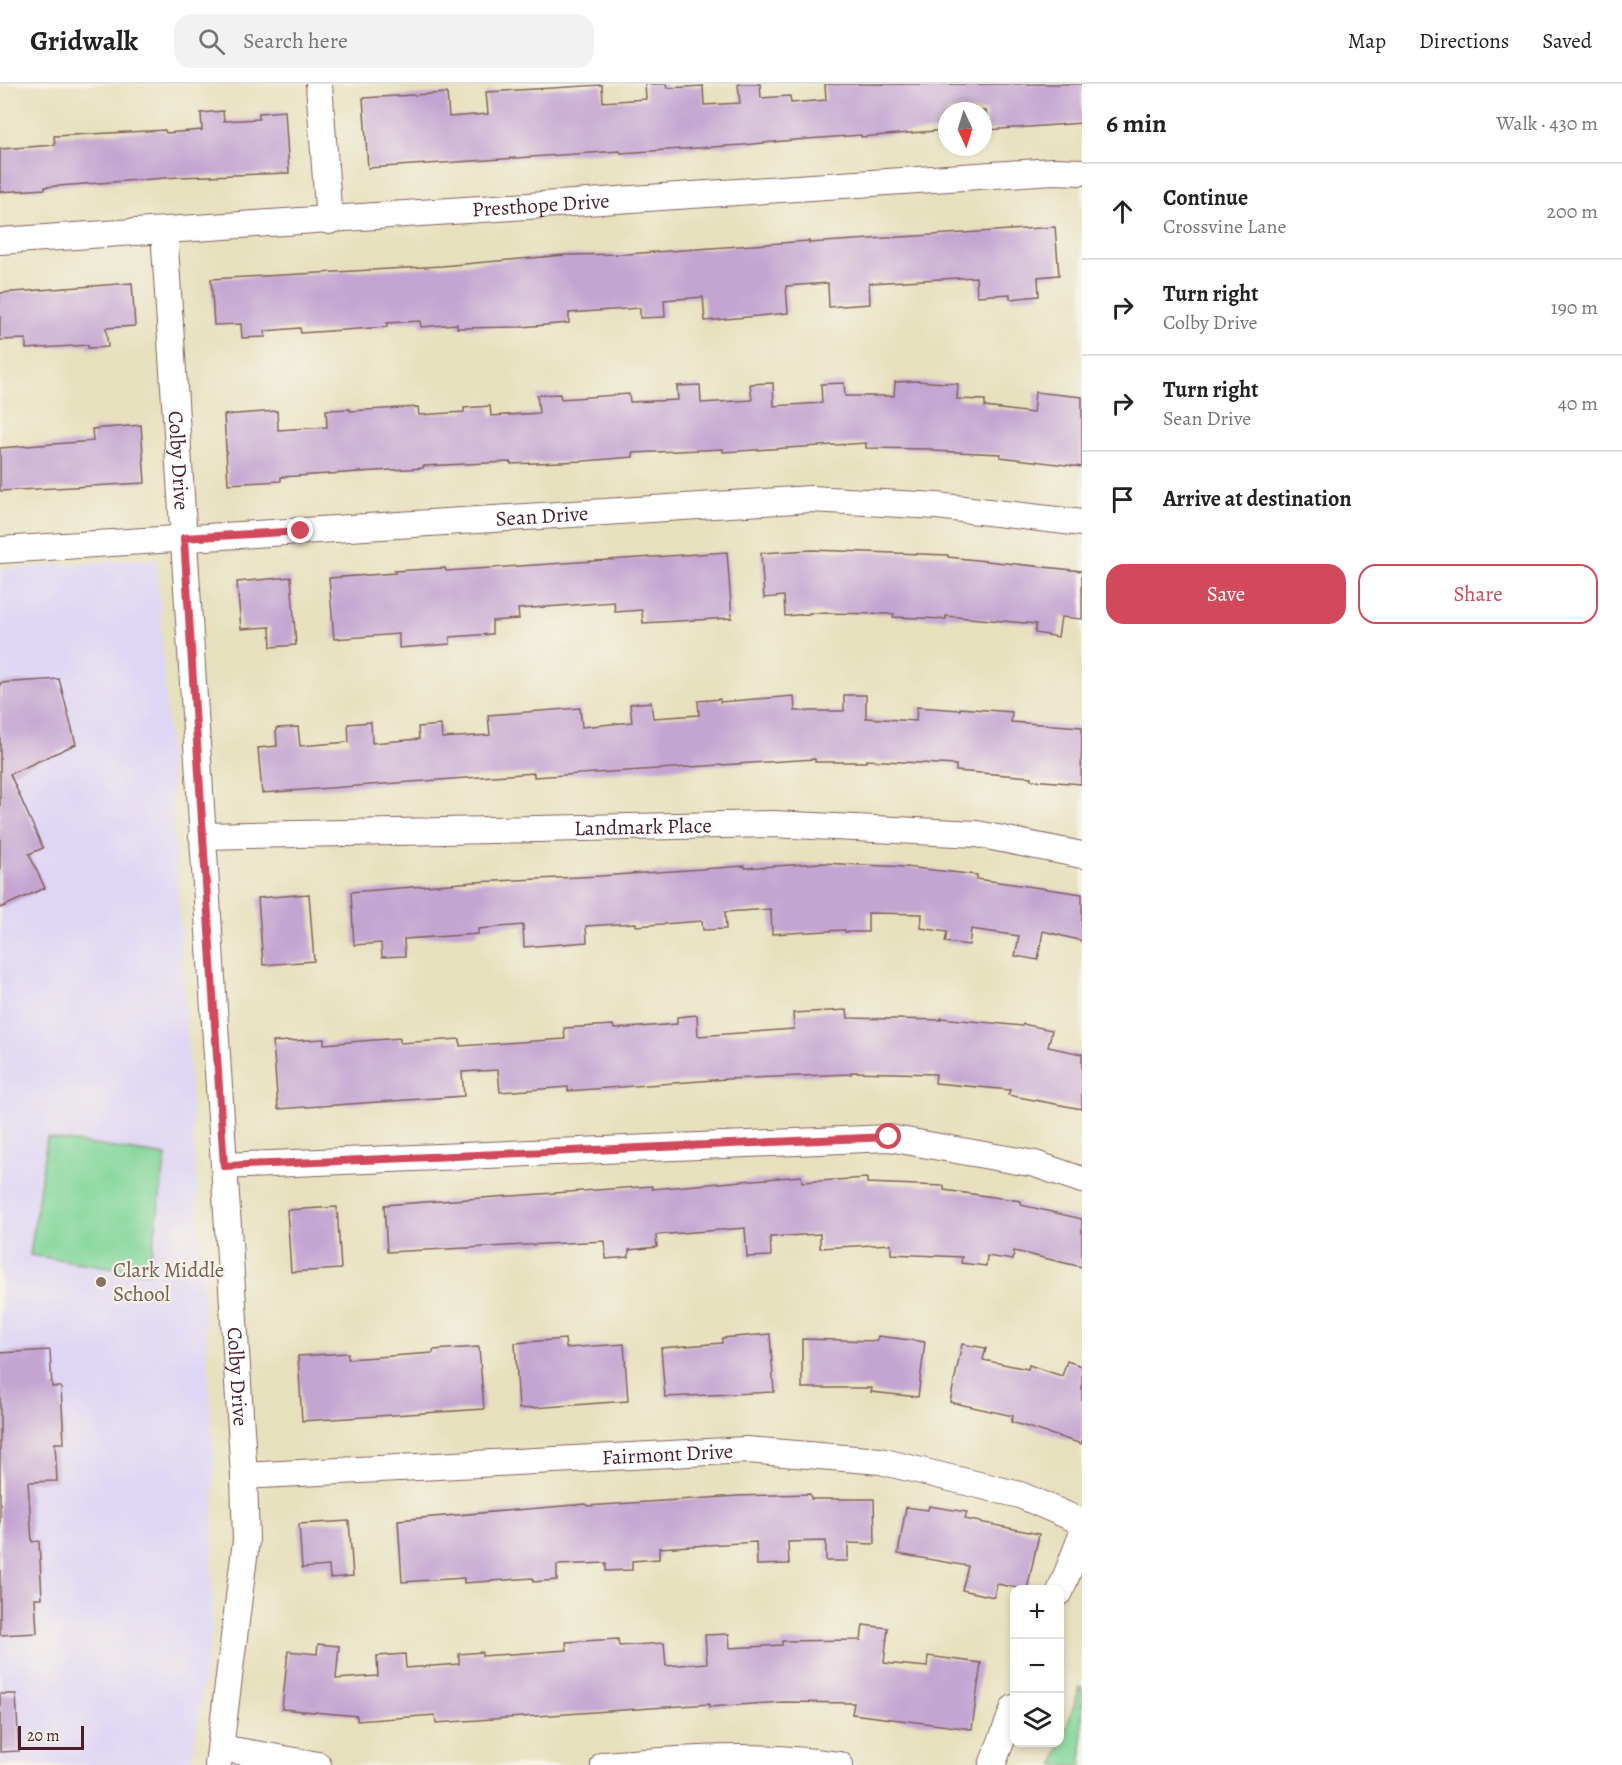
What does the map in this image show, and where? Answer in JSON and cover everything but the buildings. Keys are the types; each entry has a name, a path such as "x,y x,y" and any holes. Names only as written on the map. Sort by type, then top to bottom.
{"street":[{"path":"319,84 329,220"},
{"name":"Presthope Drive","path":"0,241 1041,172 1082,172"},
{"name":"Colby Drive","path":"164,231 244,1476 246,1541 220,1757"},
{"name":"Sean Drive","path":"0,550 811,499 937,506 1082,524"},
{"name":"Landmark Place","path":"202,836 772,824 977,834 1082,855"},
{"path":"224,1166 889,1137 1035,1164 1082,1180"},
{"name":"Fairmont Drive","path":"244,1476 747,1450 880,1461 1020,1495 1082,1522"},
{"path":"1062,1585 1082,1535"},
{"path":"993,1765 1010,1719"},
{"path":"220,1757 318,1765"},
{"path":"604,1765 705,1757 801,1759 840,1765"}],"shaded area":[{"name":"Clark Middle School","path":"157,558 214,1459 212,1629 191,1765 0,1765 0,569"}],"green space":[{"path":"47,1138 166,1156 149,1273 30,1255"},
{"path":"1080,1687 1082,1688 1082,1765 1054,1765 1060,1747 1064,1747 1064,1735"}],"place":[{"name":"Clark Middle School","path":"101,1282"}],"route":[{"path":"301,531 184,538 224,1166 889,1137"}]}
